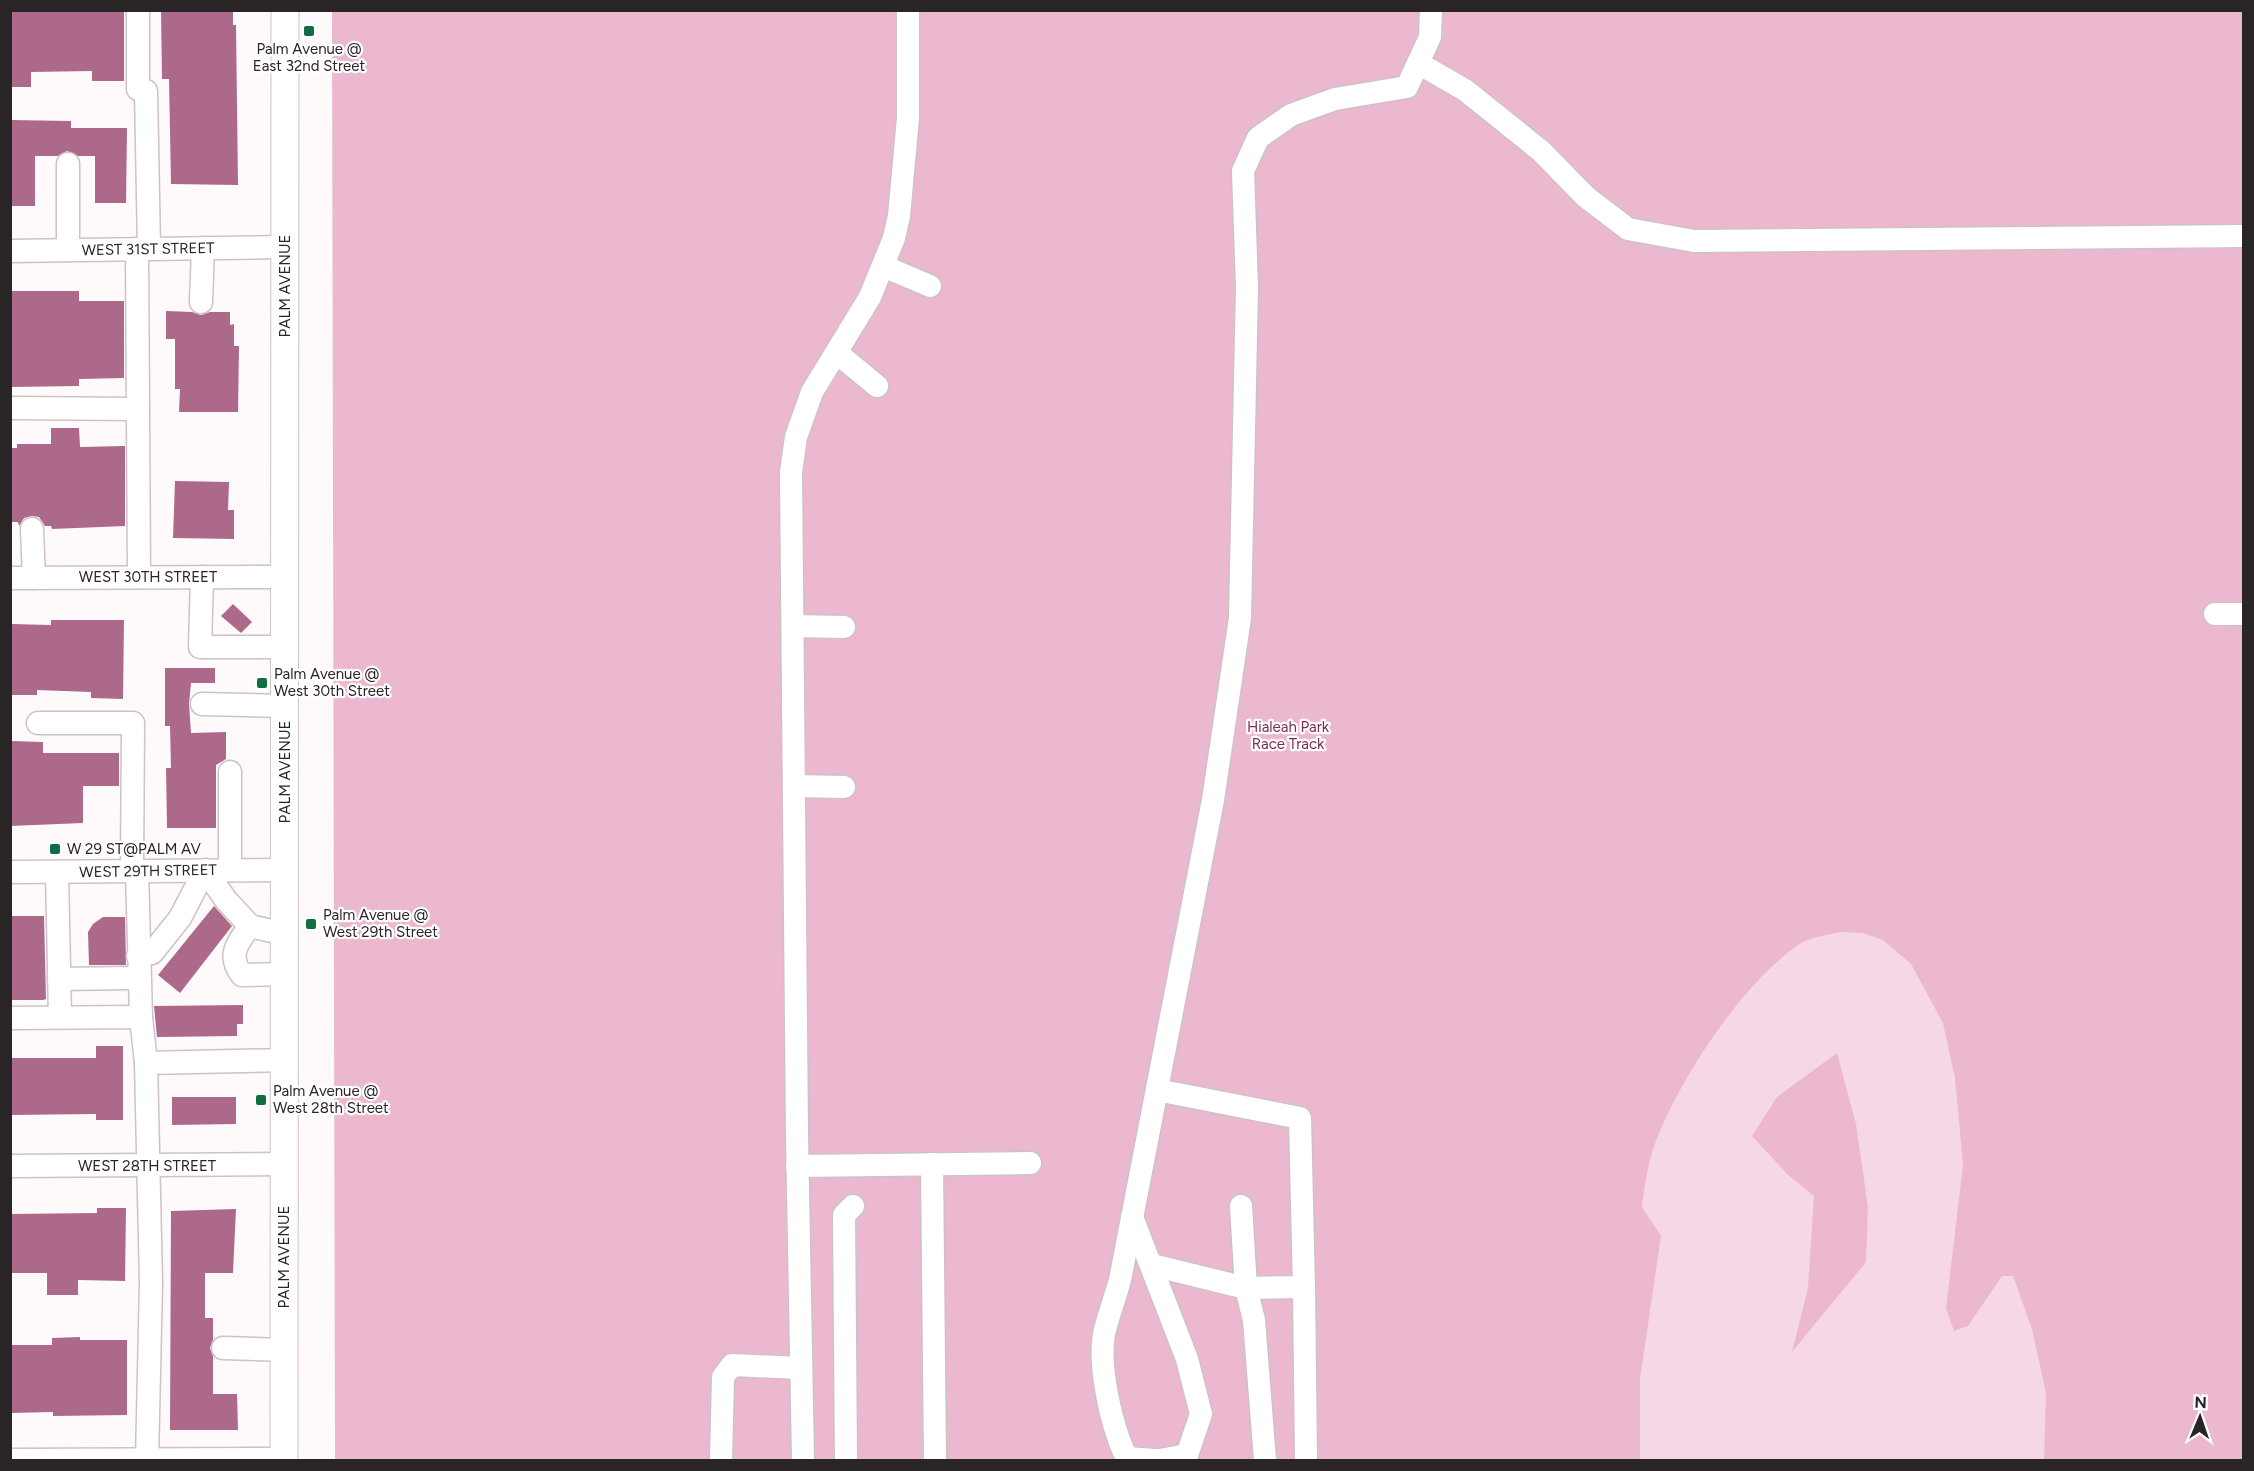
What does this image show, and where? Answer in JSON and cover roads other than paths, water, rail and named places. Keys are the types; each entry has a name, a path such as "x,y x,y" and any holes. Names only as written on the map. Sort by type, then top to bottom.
{"main road":[{"name":"PALM AVENUE","path":"284,1460 285,10"}],"street":[{"path":"138,10 138,89 146,91 138,409 140,577"},
{"path":"803,1461 797,1166 791,472 796,437 812,392 870,297 899,216 908,118 908,10"},
{"path":"1154,1461 1127,1458 1116,1436 1106,1391 1104,1336 1120,1280 1213,800 1240,618 1248,287 1243,171 1258,138 1291,116 1335,99 1407,87 1431,37 1431,10"},
{"path":"1418,63 1474,96 1541,151 1586,197 1628,229 1694,241 2244,236"},
{"path":"68,164 68,250"},
{"name":"WEST 31ST STREET","path":"10,251 285,247"},
{"path":"201,302 203,248"},
{"path":"883,266 930,286"},
{"path":"837,353 877,386"},
{"path":"10,408 138,409"},
{"path":"32,529 34,578"},
{"path":"202,577 200,647 285,647"},
{"name":"WEST 30TH STREET","path":"10,578 285,577"},
{"path":"2215,614 2244,614"},
{"path":"793,626 844,627"},
{"path":"202,704 285,705"},
{"path":"38,723 133,723 135,871 141,1017 146,1063 151,1283 139,1460"},
{"path":"230,772 230,870"},
{"path":"794,786 844,787"},
{"path":"138,956 152,953 180,918 205,870 226,900 250,926 285,934"},
{"name":"WEST 29TH STREET","path":"10,872 285,870"},
{"path":"57,872 60,1017"},
{"path":"250,926 234,948 234,965 242,975 285,974"},
{"path":"59,979 129,978"},
{"path":"10,1018 141,1017"},
{"path":"146,1063 285,1060"},
{"path":"1157,1090 1300,1118 1306,1461"},
{"path":"797,1166 1030,1163"},
{"name":"WEST 28TH STREET","path":"10,1166 284,1164"},
{"path":"932,1164 935,1461"},
{"path":"846,1461 844,1215 853,1206"},
{"path":"1241,1206 1246,1288 1254,1320 1265,1461"},
{"path":"1132,1217 1187,1359 1201,1414 1187,1455 1160,1461"},
{"path":"1152,1266 1246,1288 1304,1287"},
{"path":"223,1348 284,1350"},
{"path":"721,1461 723,1377 732,1365 800,1368"},
{"path":"10,1460 284,1460"}],"place":[{"name":"Palm Avenue @ East 32nd Street","path":"309,31"},
{"name":"Palm Avenue @ West 30th Street","path":"262,683"},
{"name":"W 29 ST@PALM AV","path":"55,849"},
{"name":"Palm Avenue @ West 29th Street","path":"311,924"},
{"name":"Palm Avenue @ West 28th Street","path":"261,1100"}],"park label":[{"name":"Hialeah Park Race Track","path":"1288,736"}]}
